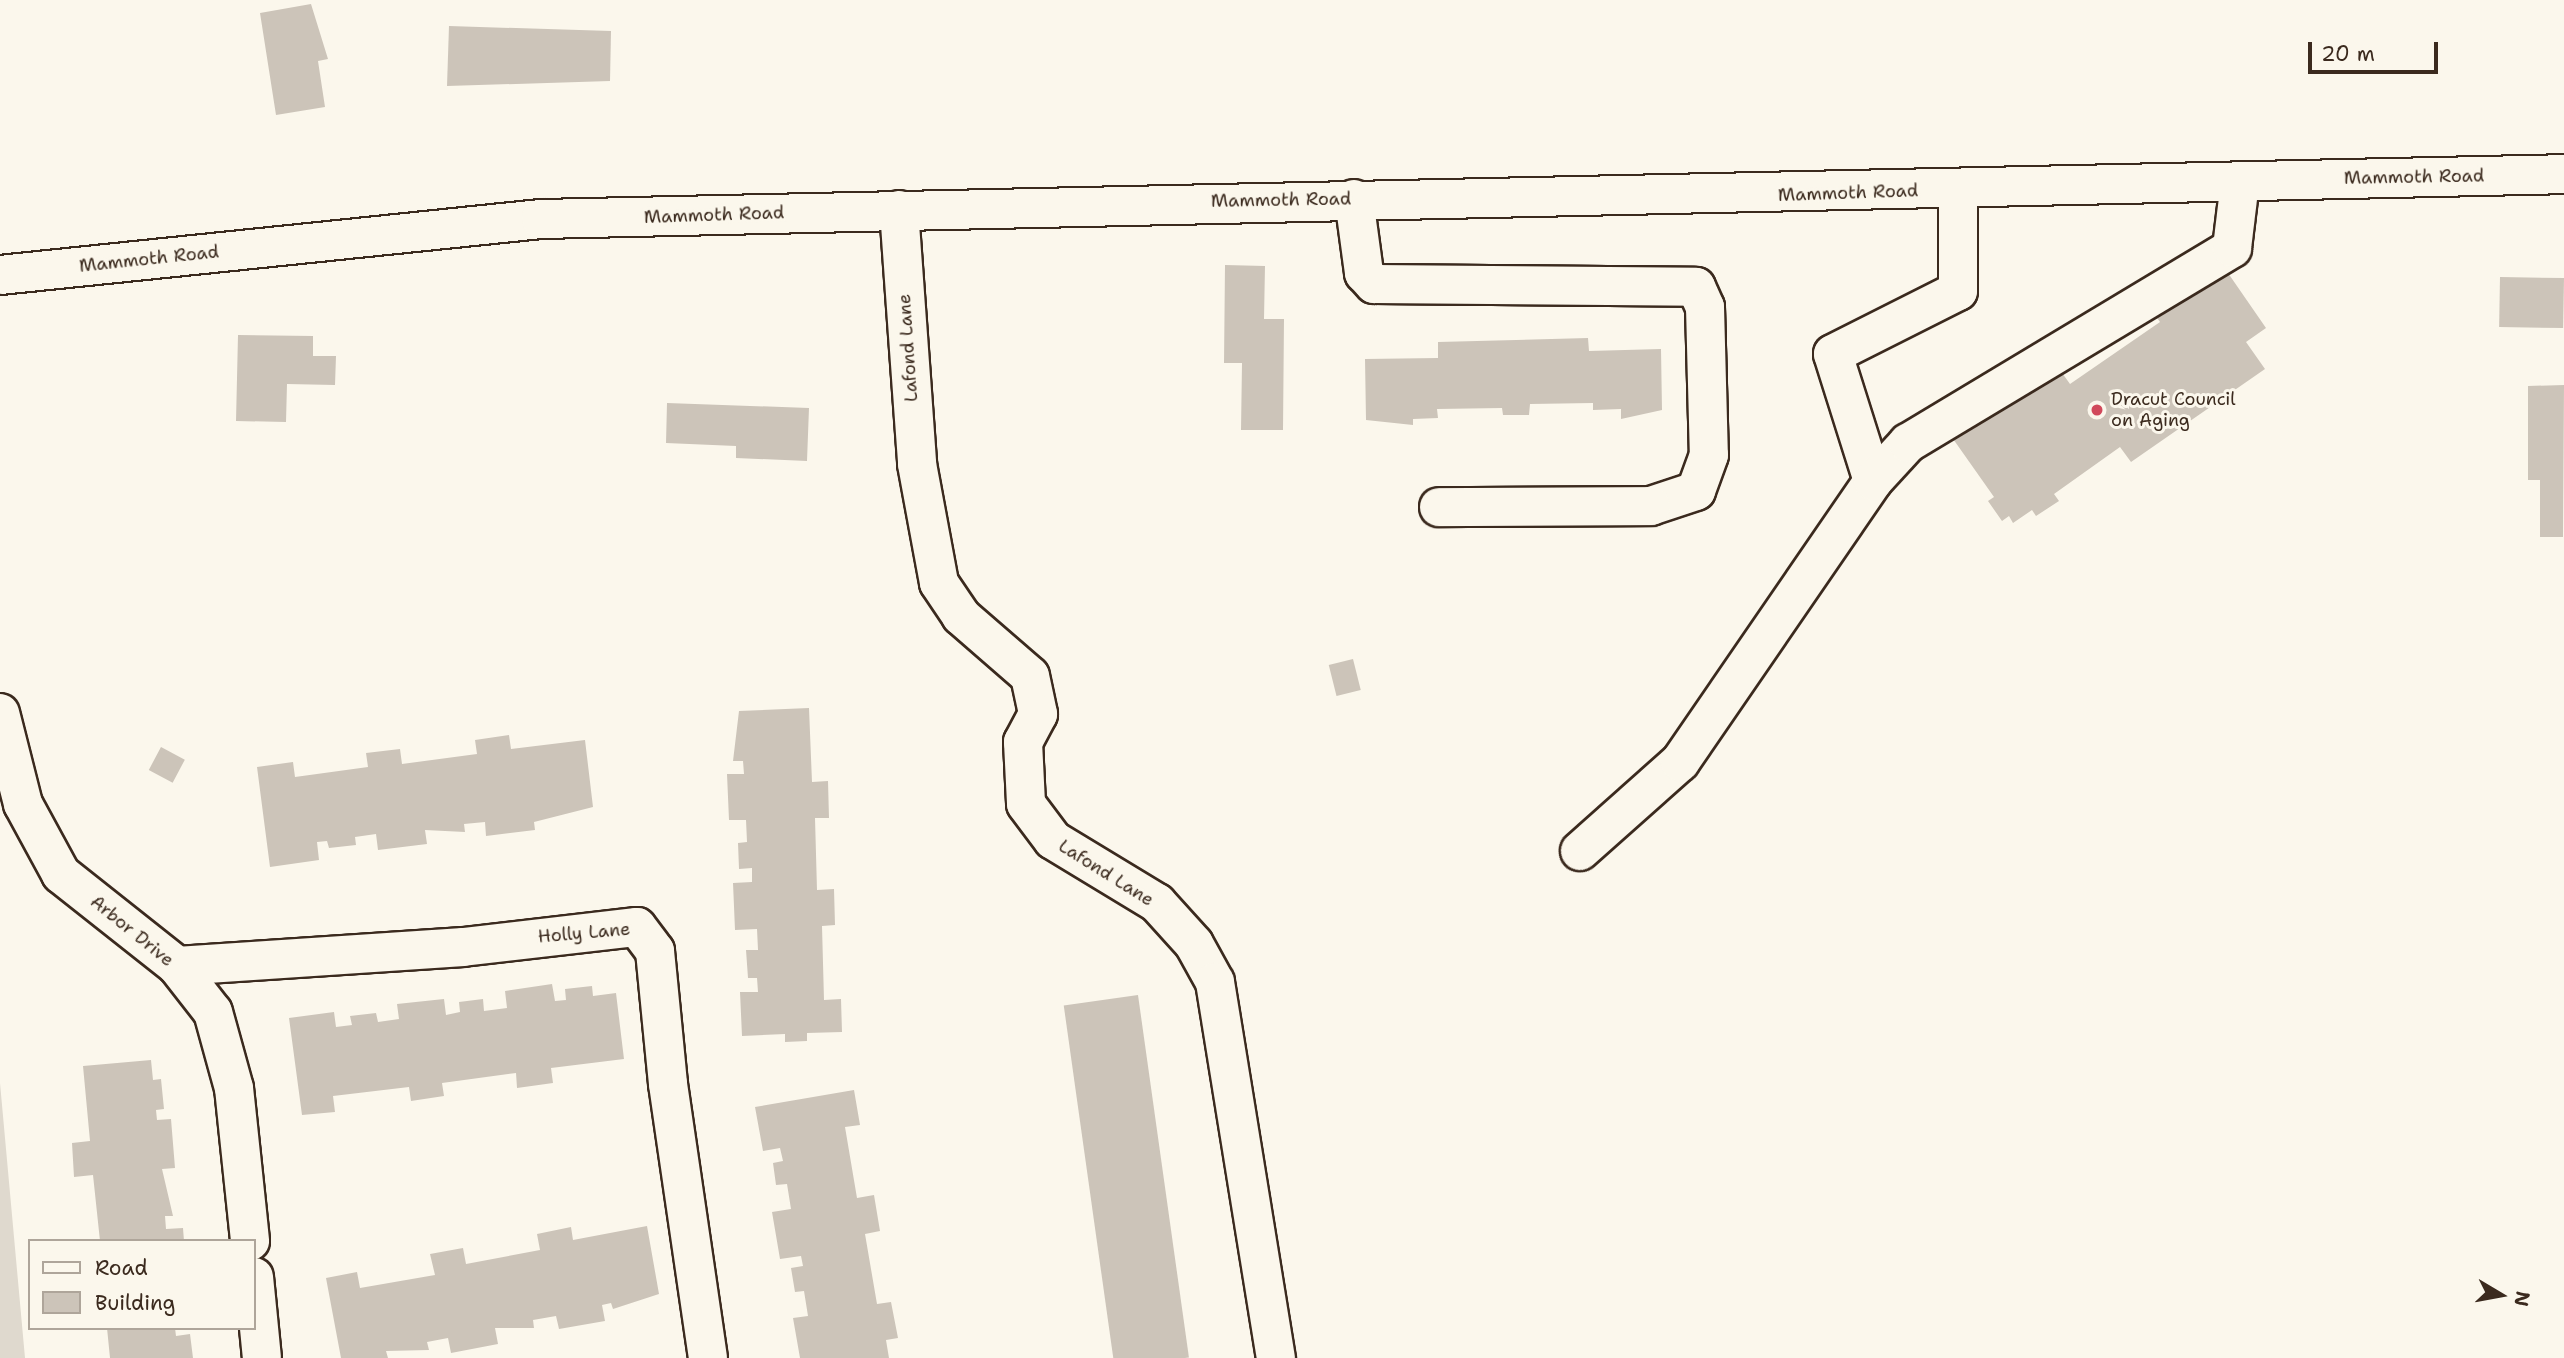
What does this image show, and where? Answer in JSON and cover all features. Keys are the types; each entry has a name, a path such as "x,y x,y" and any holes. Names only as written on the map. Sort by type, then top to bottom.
{"street":[{"name":"Mammoth Road","path":"0,275 541,219 1354,199 1958,190 2564,174"},
{"path":"1580,851 1680,762 1873,481 1908,443 2232,247 2240,181"},
{"path":"1873,481 1833,354 1958,291 1958,190"},
{"path":"1354,199 1364,273 1374,284 1696,287 1705,307 1709,455 1696,491 1651,506 1439,506"},
{"name":"Lafond Lane","path":"899,210 917,464 939,583 961,616 1030,676 1038,714 1023,743 1026,804 1053,840 1157,904 1194,944 1214,982 1276,1358"},
{"name":"Arbor Drive","path":"0,713 23,804 61,874 177,966 213,1012 234,1088 250,1239"},
{"name":"Holly Lane","path":"177,966 463,947 637,927 655,951 708,1358"},
{"path":"256,1296 262,1358"}],"shaded area":[{"path":"0,1083 25,1358 0,1358"}],"building":[{"path":"311,4 328,59 318,61 325,107 276,115 260,13"},
{"path":"449,26 611,31 610,81 447,86"},
{"path":"1225,265 1265,266 1264,319 1284,319 1283,430 1241,430 1242,363 1224,363"},
{"name":"Dracut Council on Aging","path":"2228,273 2266,328 2246,342 2265,369 2131,462 2120,447 2054,494 2059,501 2036,516 2032,510 2013,523 2009,516 2002,521 1988,501 1994,497 1951,436 2055,363 2070,384 2160,322 2155,315"},
{"path":"2500,277 2564,278 2563,328 2499,327"},
{"path":"238,335 313,336 313,356 336,356 335,385 287,384 286,422 236,421"},
{"path":"1588,338 1589,351 1661,349 1662,410 1621,419 1621,409 1593,410 1593,403 1530,404 1529,415 1503,415 1502,408 1437,409 1438,418 1413,419 1413,425 1366,420 1365,359 1438,358 1438,342"},
{"path":"2564,385 2563,537 2540,537 2540,480 2528,480 2528,386"},
{"path":"667,403 809,408 807,461 736,458 736,446 666,443"},
{"path":"1353,659 1361,690 1336,696 1329,665"},
{"path":"809,708 812,782 828,781 829,818 815,818 817,890 834,889 835,925 822,926 824,1000 841,999 842,1032 807,1033 807,1041 785,1042 785,1034 742,1036 740,992 758,992 757,978 748,978 746,950 758,950 757,929 735,930 733,883 752,882 752,868 739,869 738,843 747,842 746,820 729,820 727,774 744,774 743,761 733,761 739,711"},
{"path":"509,735 511,749 585,740 593,807 534,822 535,830 486,836 485,822 464,824 465,832 425,830 427,844 378,850 376,834 355,837 356,845 329,848 327,841 317,842 319,860 270,867 257,767 293,762 295,777 368,767 366,753 400,749 402,764 477,754 475,740"},
{"path":"161,747 185,760 173,783 149,770"},
{"path":"552,984 555,1001 566,1000 565,989 592,986 593,996 616,993 624,1059 551,1068 553,1083 517,1088 516,1073 442,1083 444,1096 411,1101 409,1087 333,1096 335,1112 302,1115 289,1018 334,1012 336,1027 352,1025 350,1016 376,1013 378,1022 399,1019 397,1004 444,999 446,1015 460,1012 459,1002 483,999 484,1011 507,1008 505,991"},
{"path":"1138,995 1189,1357 1113,1358 1064,1005"},
{"path":"151,1060 153,1080 161,1079 164,1109 156,1110 157,1120 171,1119 175,1168 162,1169 173,1216 165,1216 166,1229 183,1228 184,1239 100,1239 93,1175 74,1177 72,1143 90,1141 83,1066"},
{"path":"854,1090 860,1125 845,1127 857,1198 874,1195 880,1231 865,1234 877,1304 891,1302 898,1338 886,1340 889,1358 800,1358 793,1318 808,1316 804,1291 795,1292 791,1268 803,1266 801,1256 780,1259 772,1212 791,1209 787,1184 776,1185 773,1163 783,1161 780,1148 763,1151 755,1107"},
{"path":"647,1226 659,1294 613,1309 611,1303 602,1305 605,1321 559,1329 556,1316 533,1320 534,1328 495,1328 498,1344 451,1353 448,1338 427,1342 429,1350 386,1351 388,1358 341,1358 326,1278 357,1272 360,1288 435,1275 430,1254 463,1248 466,1264 540,1250 537,1234 571,1227 573,1240"},
{"path":"107,1330 175,1330 176,1336 190,1334 193,1358 110,1358"}],"place":[{"name":"Dracut Council on Aging","path":"2097,410"}]}
